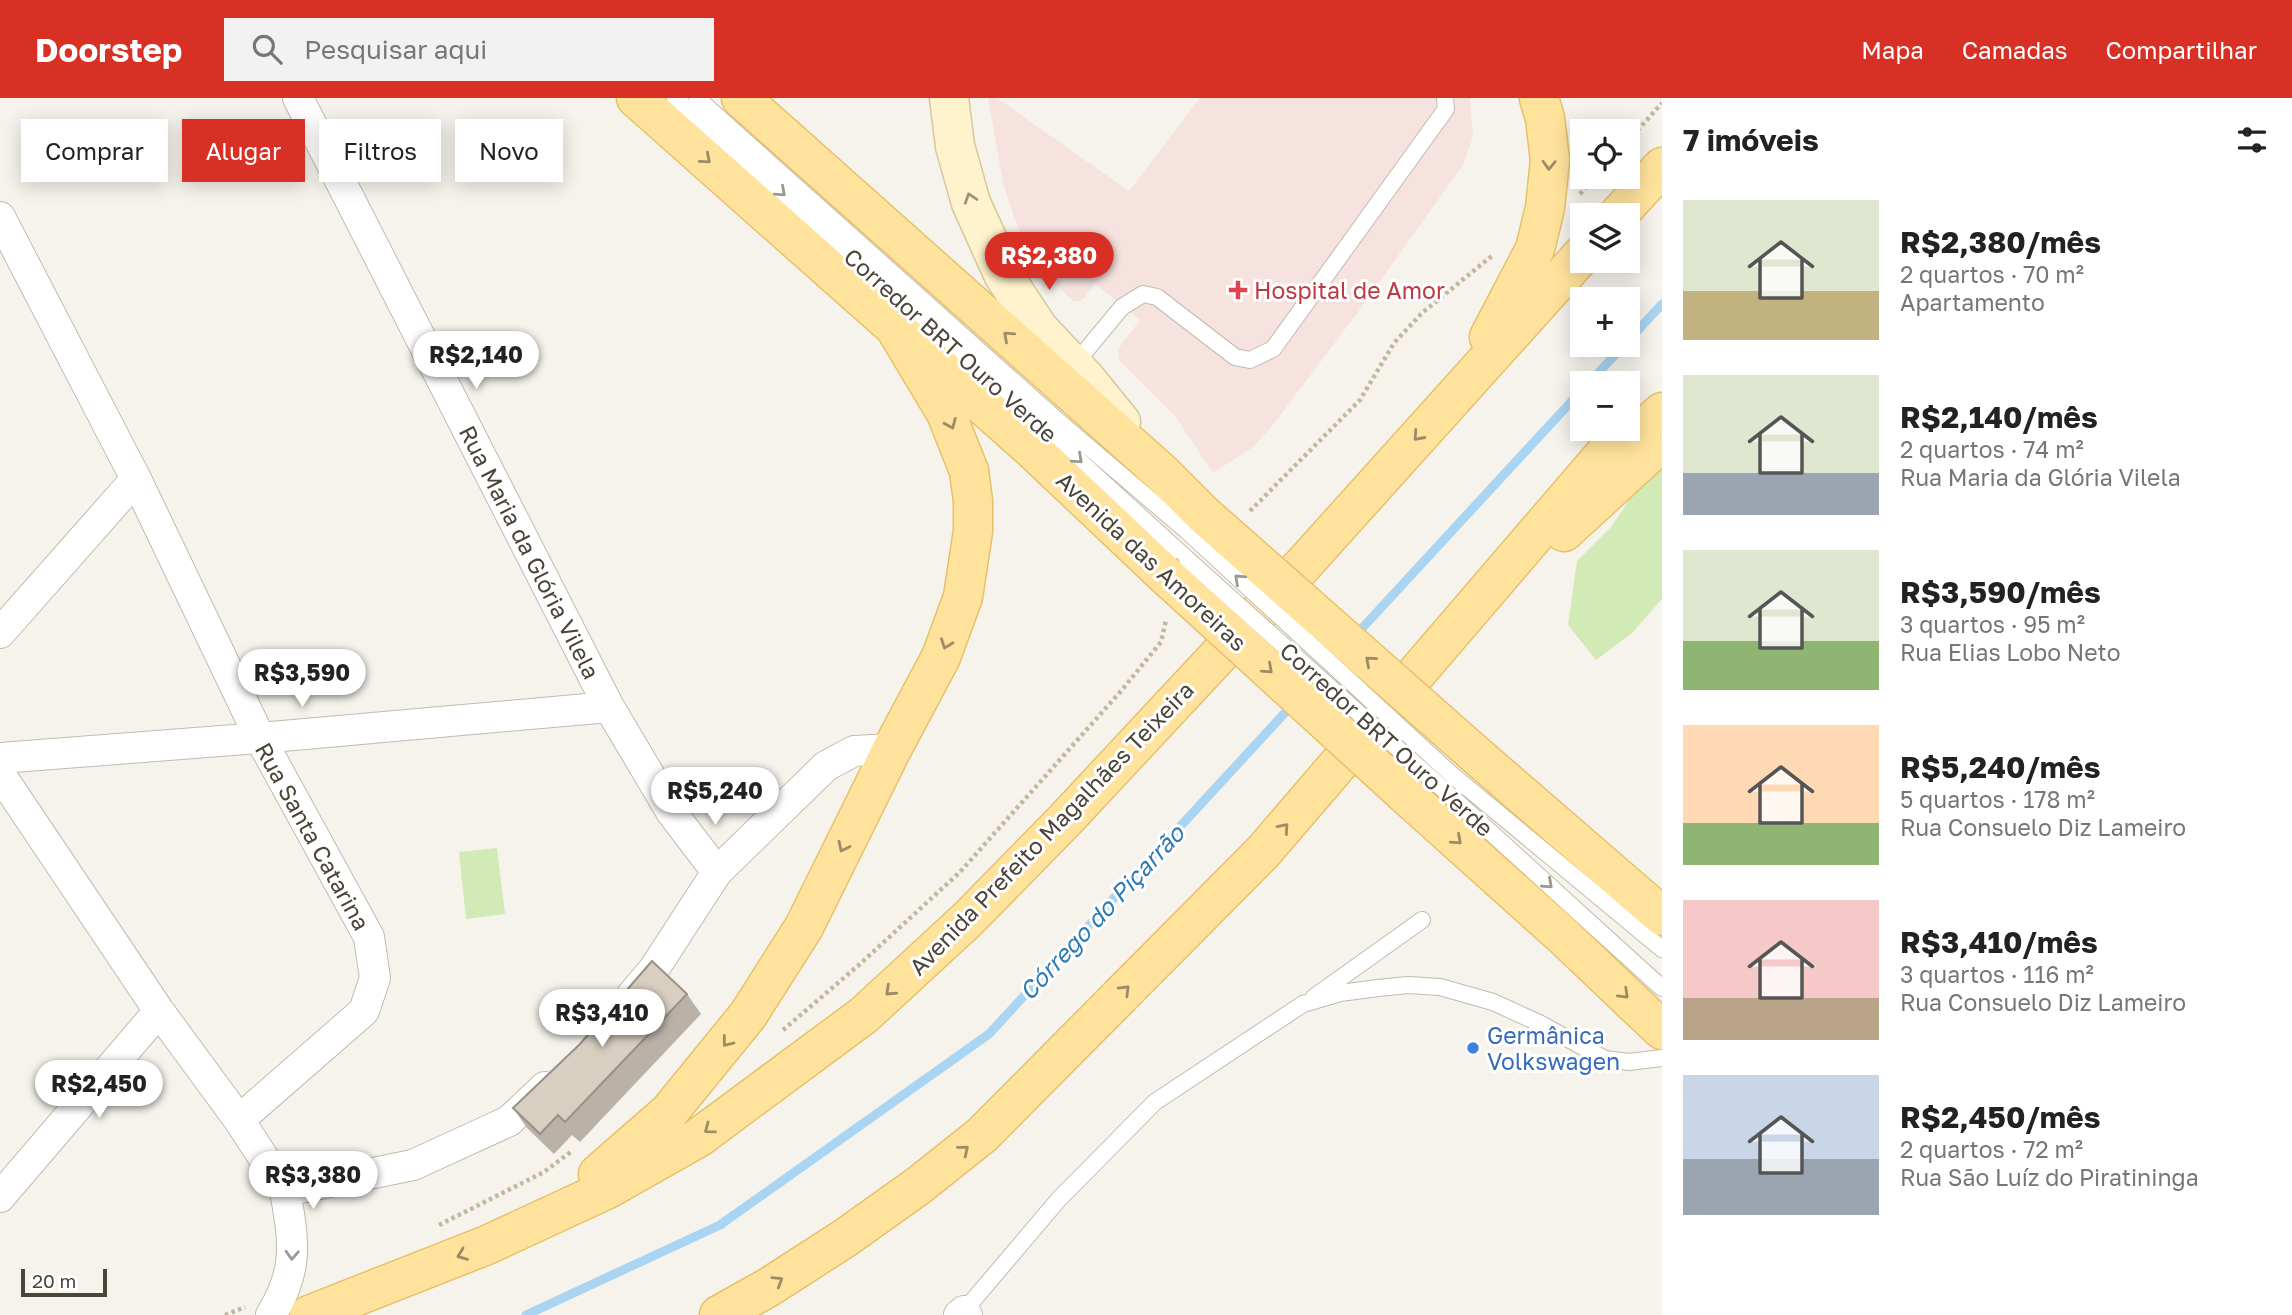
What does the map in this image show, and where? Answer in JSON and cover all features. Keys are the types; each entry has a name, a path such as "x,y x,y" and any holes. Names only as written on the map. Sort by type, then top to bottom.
{"main road":[{"name":"Avenida das Amoreiras","path":"636,98 1033,450 1175,566 1406,794 1662,1030"},
{"path":"741,98 1162,473 1195,523 1464,764 1662,916"},
{"path":"1464,385 1535,249 1550,160 1545,118 1539,98"},
{"path":"1629,203 1662,167"},
{"path":"1464,385 1570,268"},
{"path":"524,1228 596,1176 669,1112 748,1015 804,927 892,748 941,657 963,597 973,531 969,471 946,412 892,323"},
{"name":"Avenida Prefeito Magalhães Teixeira","path":"288,1308 487,1245 608,1189 698,1138 864,1015 968,919 1065,820 1302,566 1464,385"},
{"path":"1640,414 1662,391"},
{"path":"1566,498 1597,476 1662,412"},
{"path":"719,1315 769,1287 845,1238 918,1186 982,1135 1263,852 1616,441"},
{"path":"1435,653 1662,442"}],"street":[{"name":"Rua Maria da Glória Vilela","path":"298,98 609,707 672,813 717,872"},
{"path":"949,98 955,146 971,203 1004,276 1039,330 1073,366 1162,473"},
{"name":"Rua Santa Catarina","path":"0,217 136,480 260,738 369,937 375,978 365,1011 239,1120"},
{"path":"0,633 136,480"},
{"path":"0,758 609,707"},
{"path":"618,1011 654,969 717,872 825,766 854,751 892,748"},
{"path":"0,774 159,1011 239,1120 285,1191 292,1234 288,1308"},
{"path":"0,1197 159,1011"},
{"path":"285,1191 413,1165 509,1121 563,1070"}],"lane":[{"name":"Corredor BRT Ouro Verde","path":"675,98 931,325 1175,566 1443,789 1662,988"},
{"name":"Corredor BRT Ouro Verde","path":"697,98 1057,420 1195,523"},
{"path":"1073,366 1122,307 1143,294 1157,297 1235,357 1250,360 1273,349 1446,109 1445,98"},
{"name":"Corredor BRT Ouro Verde","path":"1464,764 1662,949"},
{"path":"964,1314 1059,1199 1154,1102 1303,1004 1422,919"},
{"path":"1303,1004 1340,993 1378,988 1408,985 1440,987 1493,1002 1541,1024 1605,1059 1629,1062 1662,1058"}],"path":[{"path":"1640,128 1662,103"},
{"path":"1249,513 1360,400 1394,343 1422,313 1501,248 1568,208 1585,189"},
{"path":"776,1036 860,964 960,872 1121,691 1161,642 1167,613"},
{"path":"435,1227 544,1172 576,1149"},
{"path":"225,1315 288,1308"}],"shaded area":[{"name":"Hospital de Amor","path":"988,98 997,98 1129,191 1200,98 1470,98 1473,137 1463,165 1273,425 1253,447 1213,473 1175,416 1119,360 1118,349 1140,320 1095,284 1080,301 1073,301 1031,258 1003,183"}],"green space":[{"path":"1662,459 1662,599 1632,633 1596,660 1568,625 1577,561 1611,527 1637,488"},
{"path":"497,848 505,914 466,919 459,852"}],"building":[{"path":"652,961 687,994 565,1122 558,1115 540,1134 513,1108 580,1044"}],"waterway":[{"name":"Córrego do Piçarrão","path":"1640,328 1662,304"},
{"name":"Córrego do Piçarrão","path":"1600,371 1613,357"},
{"name":"Córrego do Piçarrão","path":"1354,637 1570,403"},
{"name":"Córrego do Piçarrão","path":"526,1315 720,1225 989,1034 1293,704"}],"place":[{"name":"Hospital de Amor","path":"1238,290"},
{"name":"Germânica Volkswagen","path":"1473,1048"}]}
